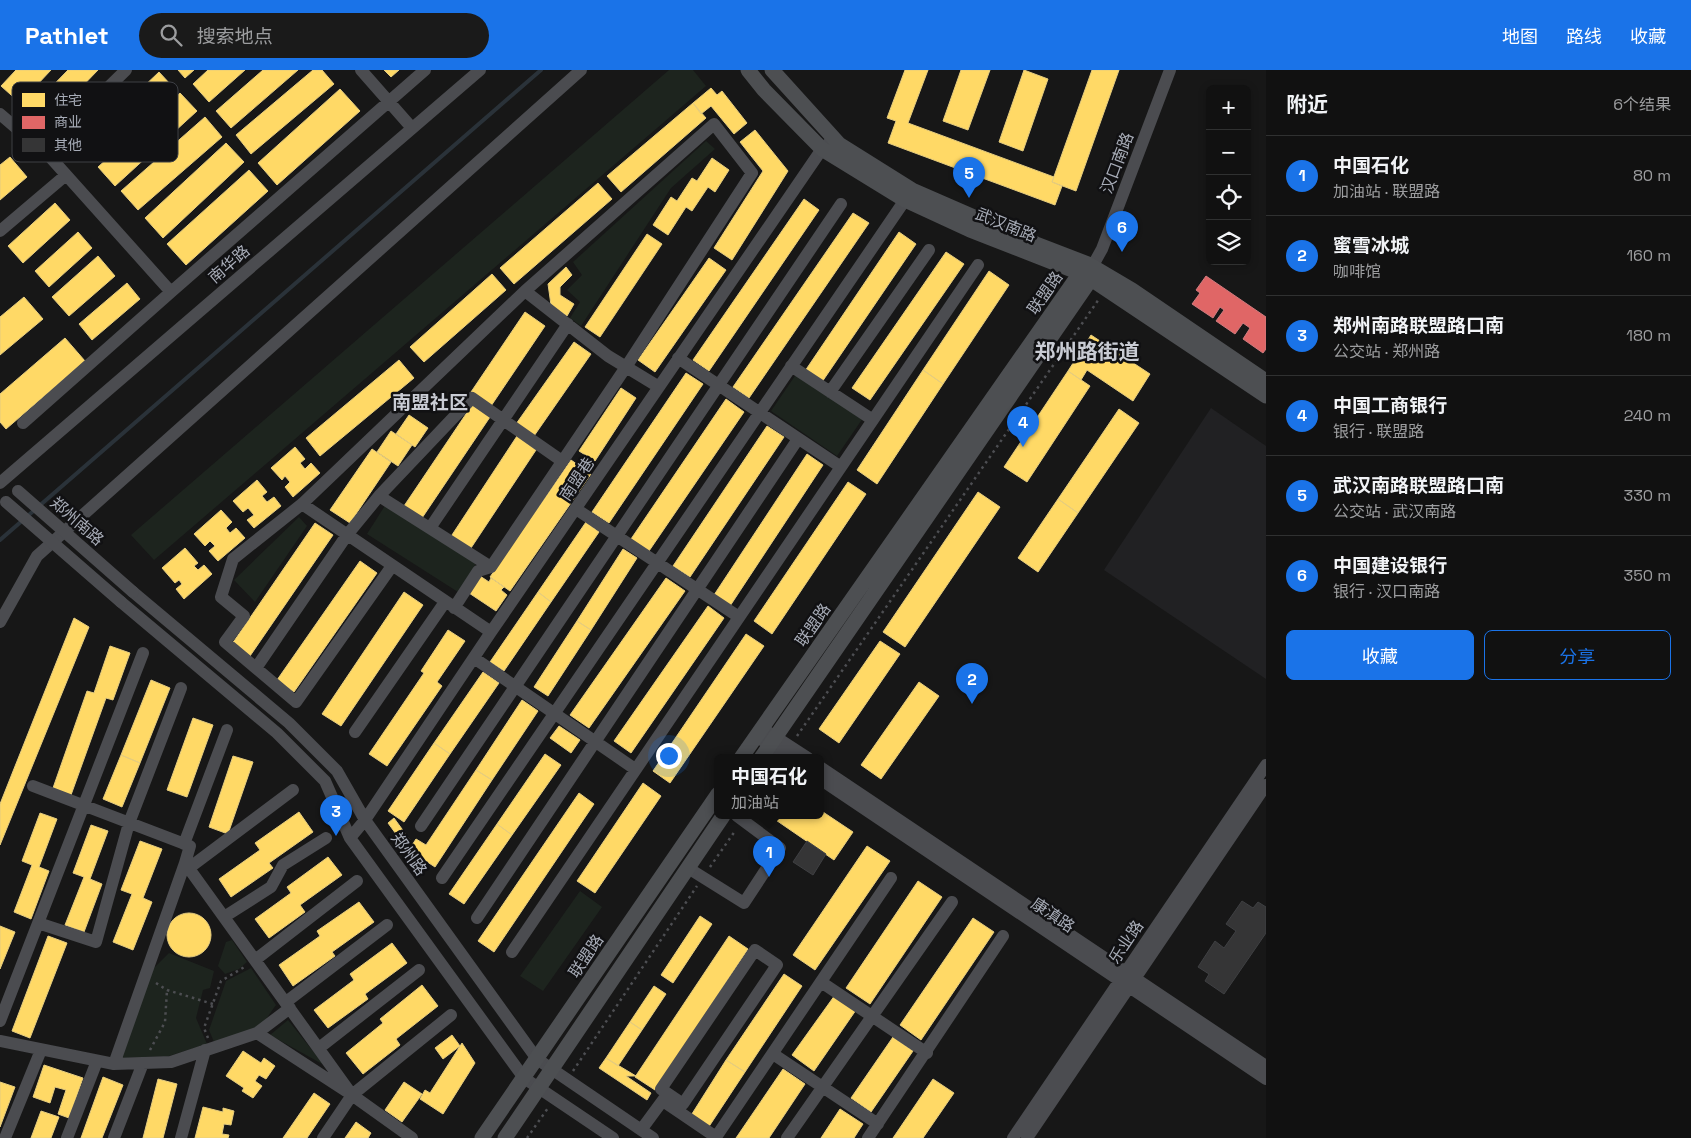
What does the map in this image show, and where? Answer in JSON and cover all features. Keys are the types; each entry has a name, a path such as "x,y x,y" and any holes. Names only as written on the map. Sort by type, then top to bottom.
{"main road":[{"name":"武汉南路","path":"748,70 764,90 822,149 905,200 970,230 1132,290 1266,381"},
{"name":"武汉南路","path":"772,70 839,144 914,191 1036,244 1088,273 1106,290 1266,396"},
{"name":"联盟路","path":"744,754 912,515 1088,273"},
{"name":"联盟路","path":"763,754 1088,273"},
{"name":"联盟路","path":"482,1138 714,800"},
{"path":"505,1138 721,819"}],"street":[{"path":"114,82 126,70"},
{"path":"362,70 412,128"},
{"path":"23,423 425,70"},
{"name":"南华路","path":"2,478 480,70"},
{"path":"0,622 37,556 581,70"},
{"name":"汉口南路","path":"1088,273 1102,249 1170,70"},
{"path":"0,114 12,124"},
{"path":"356,732 449,605 478,571 491,567 626,367 752,173 714,124 525,291 302,504 234,559 221,597 244,616 225,642 296,702 392,566"},
{"name":"南盟巷","path":"350,838 365,820 490,632 822,149 834,139"},
{"path":"54,162 170,292"},
{"path":"0,231 66,174"},
{"path":"442,878 905,200"},
{"path":"421,826 841,204"},
{"path":"830,392 929,250"},
{"path":"512,952 978,265"},
{"path":"525,291 608,356 659,387"},
{"path":"430,528 568,324"},
{"path":"678,358 841,467"},
{"path":"791,366 873,420"},
{"path":"256,668 347,535 379,496 472,398 562,461"},
{"path":"477,918 798,439"},
{"name":"郑州南路","path":"2,478 133,592"},
{"path":"379,496 491,567"},
{"name":"郑州南路","path":"3,499 121,602 277,733 325,781 350,838"},
{"path":"302,504 490,632"},
{"path":"576,509 739,617"},
{"name":"郑州路","path":"133,592 296,730 337,771 365,820 537,1059 653,1138"},
{"path":"0,1021 143,653"},
{"path":"474,658 636,769"},
{"path":"38,923 96,942 129,823 181,688"},
{"path":"184,844 227,730"},
{"path":"759,732 789,752"},
{"name":"乐业路","path":"1027,1138 1266,764"},
{"name":"康滇路","path":"824,770 1128,979 1266,1079"},
{"name":"康滇路","path":"824,782 1128,979 1266,1066"},
{"name":"乐业路","path":"1013,1138 1266,785"},
{"path":"33,786 190,846 187,865 114,1064"},
{"path":"187,865 293,790"},
{"path":"688,868 744,903 780,848 740,819"},
{"path":"224,917 271,887 284,865 326,838"},
{"path":"350,838 524,1078 613,1138"},
{"path":"187,865 352,1095"},
{"path":"665,1097 683,1104 776,965 754,950 661,1089 665,1097 716,1137 891,878"},
{"path":"255,960 357,881"},
{"path":"787,1138 952,902"},
{"path":"0,1041 114,1064 171,1062 257,1033 288,1005 387,925"},
{"path":"868,1138 1003,936"},
{"path":"319,1048 419,970"},
{"path":"821,982 926,1052"},
{"path":"323,1138 352,1095 450,1015"},
{"path":"257,1033 352,1095 395,1133 412,1138"},
{"path":"181,1138 209,1049"},
{"path":"5,1138 41,1050"},
{"path":"772,1054 878,1124"},
{"path":"67,1138 98,1061"},
{"path":"114,1138 143,1063"},
{"path":"641,1130 665,1097"}],"path":[{"path":"789,752 1106,290"},
{"path":"568,1079 702,878 738,819"},
{"path":"209,1049 204,1028 221,981 255,960"},
{"path":"145,977 168,990 213,1004"},
{"path":"143,1063 165,1022 168,990"},
{"path":"527,1138 554,1099"}],"shaded area":[{"path":"669,70 693,70 706,86 154,560 131,535"},
{"path":"706,141 715,149 671,188 581,326 570,318 580,302 567,290 582,275 573,262"},
{"path":"797,373 863,418 837,456 771,411"},
{"path":"1211,408 1266,446 1266,679 1104,570"},
{"path":"386,504 477,562 458,592 367,534"},
{"path":"299,517 307,526 255,602 234,580"},
{"path":"580,891 602,907 543,991 520,976"},
{"path":"232,940 247,962 239,969 225,974 218,966 226,942"},
{"path":"169,953 214,971 210,988 203,990 196,1018 207,1044 169,1056 120,1058 149,973"},
{"path":"251,968 276,1005 264,1022 253,1029 214,1042 209,1030 226,981"},
{"path":"288,1020 324,1065 270,1035"}],"building: 住宅":[{"path":"16,70 51,70 40,82 12,82 12,96 1,86"},
{"path":"68,70 98,70 86,82 56,82"},
{"path":"178,70 194,70 185,78"},
{"path":"208,70 245,70 209,102 193,84"},
{"path":"263,70 298,70 231,128 216,111"},
{"path":"313,70 322,70 334,84 251,154 236,135"},
{"path":"384,70 399,70 391,77"},
{"path":"905,70 928,70 908,123 1054,177 1052,182 1062,186 1055,205 888,143 896,121 887,118"},
{"path":"961,70 990,70 968,130 943,121"},
{"path":"1024,70 1048,79 1023,151 999,142"},
{"path":"1092,70 1119,70 1076,191 1052,182"},
{"path":"159,72 168,82 148,82"},
{"path":"711,88 717,95 722,91 747,123 734,134 711,106 701,114 693,103"},
{"path":"340,89 360,111 277,185 258,163"},
{"path":"180,93 197,111 178,128 178,95"},
{"path":"693,103 706,118 621,192 607,176"},
{"path":"205,117 222,137 138,210 121,191 154,162 178,162 178,141"},
{"path":"755,130 788,171 732,260 714,248 763,171 740,142"},
{"path":"226,143 244,162 163,238 145,218"},
{"path":"10,157 12,162 14,162 27,177 0,200 0,165"},
{"path":"712,158 729,170 715,192 708,187 692,211 686,207 668,235 653,225 671,197 677,201 692,178 697,181"},
{"path":"104,162 141,162 115,186 98,167"},
{"path":"249,170 268,191 186,265 167,244"},
{"path":"598,183 612,199 514,284 500,268"},
{"path":"804,199 819,210 709,371 693,360"},
{"path":"55,203 70,220 23,263 8,246"},
{"path":"853,213 869,223 749,398 733,387"},
{"path":"78,232 92,248 49,287 35,271"},
{"path":"899,232 916,244 822,382 805,371"},
{"path":"647,234 662,244 600,337 585,327"},
{"path":"946,252 964,264 870,400 852,388"},
{"path":"98,256 115,276 69,316 52,297"},
{"path":"709,258 726,270 655,372 638,360"},
{"path":"566,267 572,275 560,287 560,295 574,304 567,316 551,305 548,284"},
{"path":"989,271 1009,285 943,384 923,370"},
{"path":"492,274 506,290 424,362 410,347"},
{"path":"127,283 140,299 92,340 79,324"},
{"path":"24,297 43,319 0,355 0,317"},
{"path":"525,312 545,326 491,406 471,392"},
{"path":"1091,335 1150,374 1133,401 1087,370 1081,380 1068,371"},
{"path":"65,338 85,361 6,429 0,422 0,394"},
{"path":"574,342 591,354 534,436 516,424"},
{"path":"399,360 414,378 320,456 306,438"},
{"path":"923,370 943,384 877,484 857,470"},
{"path":"1068,371 1090,386 1027,482 1004,467"},
{"path":"686,373 703,384 609,523 592,512"},
{"path":"621,388 636,398 595,461 579,451"},
{"path":"726,399 744,412 649,551 631,539"},
{"path":"472,405 490,417 422,518 404,506"},
{"path":"1119,409 1139,423 1078,513 1058,499"},
{"path":"409,415 428,428 415,447 396,434"},
{"path":"767,426 784,437 690,577 673,566"},
{"path":"391,431 412,445 398,466 377,452"},
{"path":"517,436 536,450 469,551 450,538"},
{"path":"295,447 305,459 300,463 305,469 311,463 320,473 293,497 285,487 290,482 285,476 282,480 271,468"},
{"path":"372,449 391,462 350,523 330,510"},
{"path":"807,454 823,465 730,606 714,595"},
{"path":"571,460 591,474 510,591 490,577"},
{"path":"257,480 267,492 262,496 267,502 274,497 281,506 254,528 247,520 254,515 248,508 243,512 233,501"},
{"path":"848,482 866,494 772,634 754,621"},
{"path":"978,492 1000,507 905,647 883,632"},
{"path":"1058,499 1078,513 1038,572 1018,558"},
{"path":"221,510 232,522 226,528 230,533 236,528 245,538 218,561 209,551 215,546 210,541 205,546 194,534"},
{"path":"586,522 599,532 551,602 538,592"},
{"path":"315,523 333,535 250,656 232,644"},
{"path":"185,548 198,563 194,566 198,570 204,565 212,574 184,599 176,589 182,584 179,580 175,583 162,568"},
{"path":"623,549 637,558 591,630 577,621"},
{"path":"360,561 377,573 294,692 277,680"},
{"path":"480,576 489,582 491,578 504,587 501,590 507,595 496,611 469,593"},
{"path":"666,578 685,591 589,728 570,715"},
{"path":"404,592 423,605 341,726 322,714"},
{"path":"538,592 551,602 504,671 490,662"},
{"path":"708,606 724,618 631,753 614,741"},
{"path":"74,618 89,627 0,845 0,804"},
{"path":"577,621 591,630 548,696 534,687"},
{"path":"448,630 465,641 437,682 442,686 387,766 369,754 424,673 421,671"},
{"path":"746,634 764,646 670,783 653,771"},
{"path":"880,641 900,654 839,743 819,729"},
{"path":"110,646 130,653 113,700 106,698 71,795 53,788 87,691 94,693"},
{"path":"483,672 499,683 450,754 434,743"},
{"path":"151,680 170,688 140,763 121,755"},
{"path":"919,682 939,696 881,779 861,765"},
{"path":"522,700 538,711 492,780 476,770"},
{"path":"193,718 213,725 187,797 167,790"},
{"path":"559,726 580,740 571,753 550,738"},
{"path":"434,743 450,754 404,822 388,811"},
{"path":"545,754 561,765 512,835 497,824"},
{"path":"121,755 140,763 122,807 103,799"},
{"path":"233,756 253,762 228,834 209,827"},
{"path":"476,770 492,780 435,867 409,850 416,839 426,845"},
{"path":"643,783 661,796 595,893 577,881"},
{"path":"579,793 594,804 494,952 478,941"},
{"path":"299,812 313,832 269,863 273,868 231,897 219,879 260,850 255,843"},
{"path":"40,813 57,819 39,867 49,871 31,919 14,912 32,865 22,861"},
{"path":"824,813 853,832 834,860 774,819 824,819"},
{"path":"394,818 410,840 404,845 388,823"},
{"path":"497,824 512,835 464,904 449,894"},
{"path":"91,825 108,831 90,879 102,884 84,932 65,925 84,877 73,873"},
{"path":"140,841 162,849 143,898 152,902 133,950 113,942 132,894 121,890"},
{"path":"867,846 890,861 815,970 793,955"},
{"path":"328,857 342,875 300,905 305,912 269,938 255,919 291,893 287,887"},
{"path":"918,881 942,897 870,1004 846,988"},
{"path":"359,902 374,922 332,952 335,956 293,986 279,965 320,936 317,931"},
{"path":"189,913 201,917 207,923 211,935 207,947 201,953 189,957 177,953 171,947 167,935 171,923 177,917"},
{"path":"700,916 712,924 673,983 661,975"},
{"path":"973,918 994,932 921,1040 900,1025"},
{"path":"0,926 15,932 0,969"},
{"path":"48,936 67,943 30,1038 12,1031"},
{"path":"729,936 748,949 655,1090 635,1077"},
{"path":"392,943 407,963 365,994 368,999 328,1028 314,1010 354,980 350,974"},
{"path":"784,974 802,986 745,1072 726,1060"},
{"path":"422,985 438,1006 396,1039 400,1045 363,1074 346,1053 383,1023 380,1019"},
{"path":"654,986 666,994 642,1030 630,1022"},
{"path":"835,995 856,1010 814,1071 792,1055"},
{"path":"630,1022 642,1030 618,1066 606,1058"},
{"path":"452,1035 460,1046 443,1059 435,1048"},
{"path":"893,1037 913,1051 871,1112 851,1098"},
{"path":"462,1043 475,1063 443,1114 420,1099 425,1090 430,1093"},
{"path":"243,1051 261,1063 264,1058 275,1066 266,1079 259,1075 255,1081 262,1086 253,1098 242,1091 244,1088 226,1076"},
{"path":"606,1058 636,1076 626,1076 651,1093 647,1100 599,1068"},
{"path":"726,1060 745,1072 708,1128 690,1117"},
{"path":"44,1065 83,1078 69,1118 58,1114 66,1090 55,1087 50,1103 33,1097"},
{"path":"783,1069 805,1084 769,1138 736,1138"},
{"path":"103,1077 123,1085 102,1138 81,1138"},
{"path":"158,1079 177,1084 163,1138 143,1138"},
{"path":"933,1079 954,1093 923,1138 893,1138"},
{"path":"0,1082 15,1087 0,1127"},
{"path":"404,1082 422,1094 402,1122 385,1110"},
{"path":"314,1093 330,1104 307,1138 283,1138"},
{"path":"203,1107 223,1112 223,1108 234,1111 231,1125 224,1124 222,1134 229,1135 228,1138 195,1138"},
{"path":"840,1109 863,1124 854,1138 821,1138"},
{"path":"41,1111 59,1117 51,1138 31,1138"},
{"path":"356,1122 371,1133 368,1138 345,1138"}],"building: 商业":[{"path":"1206,276 1266,317 1266,349 1263,353 1243,339 1250,328 1243,323 1235,334 1216,321 1224,310 1220,307 1213,318 1192,304 1200,293 1196,290"}],"building: 其他":[{"path":"807,841 826,854 813,875 793,862"},
{"path":"1242,901 1253,908 1258,902 1266,907 1266,933 1224,994 1205,981 1209,974 1198,967 1215,941 1224,948 1236,931 1226,924"}],"waterway":[{"path":"0,540 541,70"}],"place":[{"name":"武汉南路联盟路口南","path":"969,198"},
{"name":"中国建设银行","path":"1122,252"},
{"name":"中国工商银行","path":"1023,447"},
{"name":"蜜雪冰城","path":"972,704"},
{"name":"郑州南路联盟路口南","path":"336,836"},
{"name":"中国石化","path":"769,877"}],"district":[{"name":"郑州路街道","path":"1087,351"},
{"name":"南盟社区","path":"430,402"}]}
